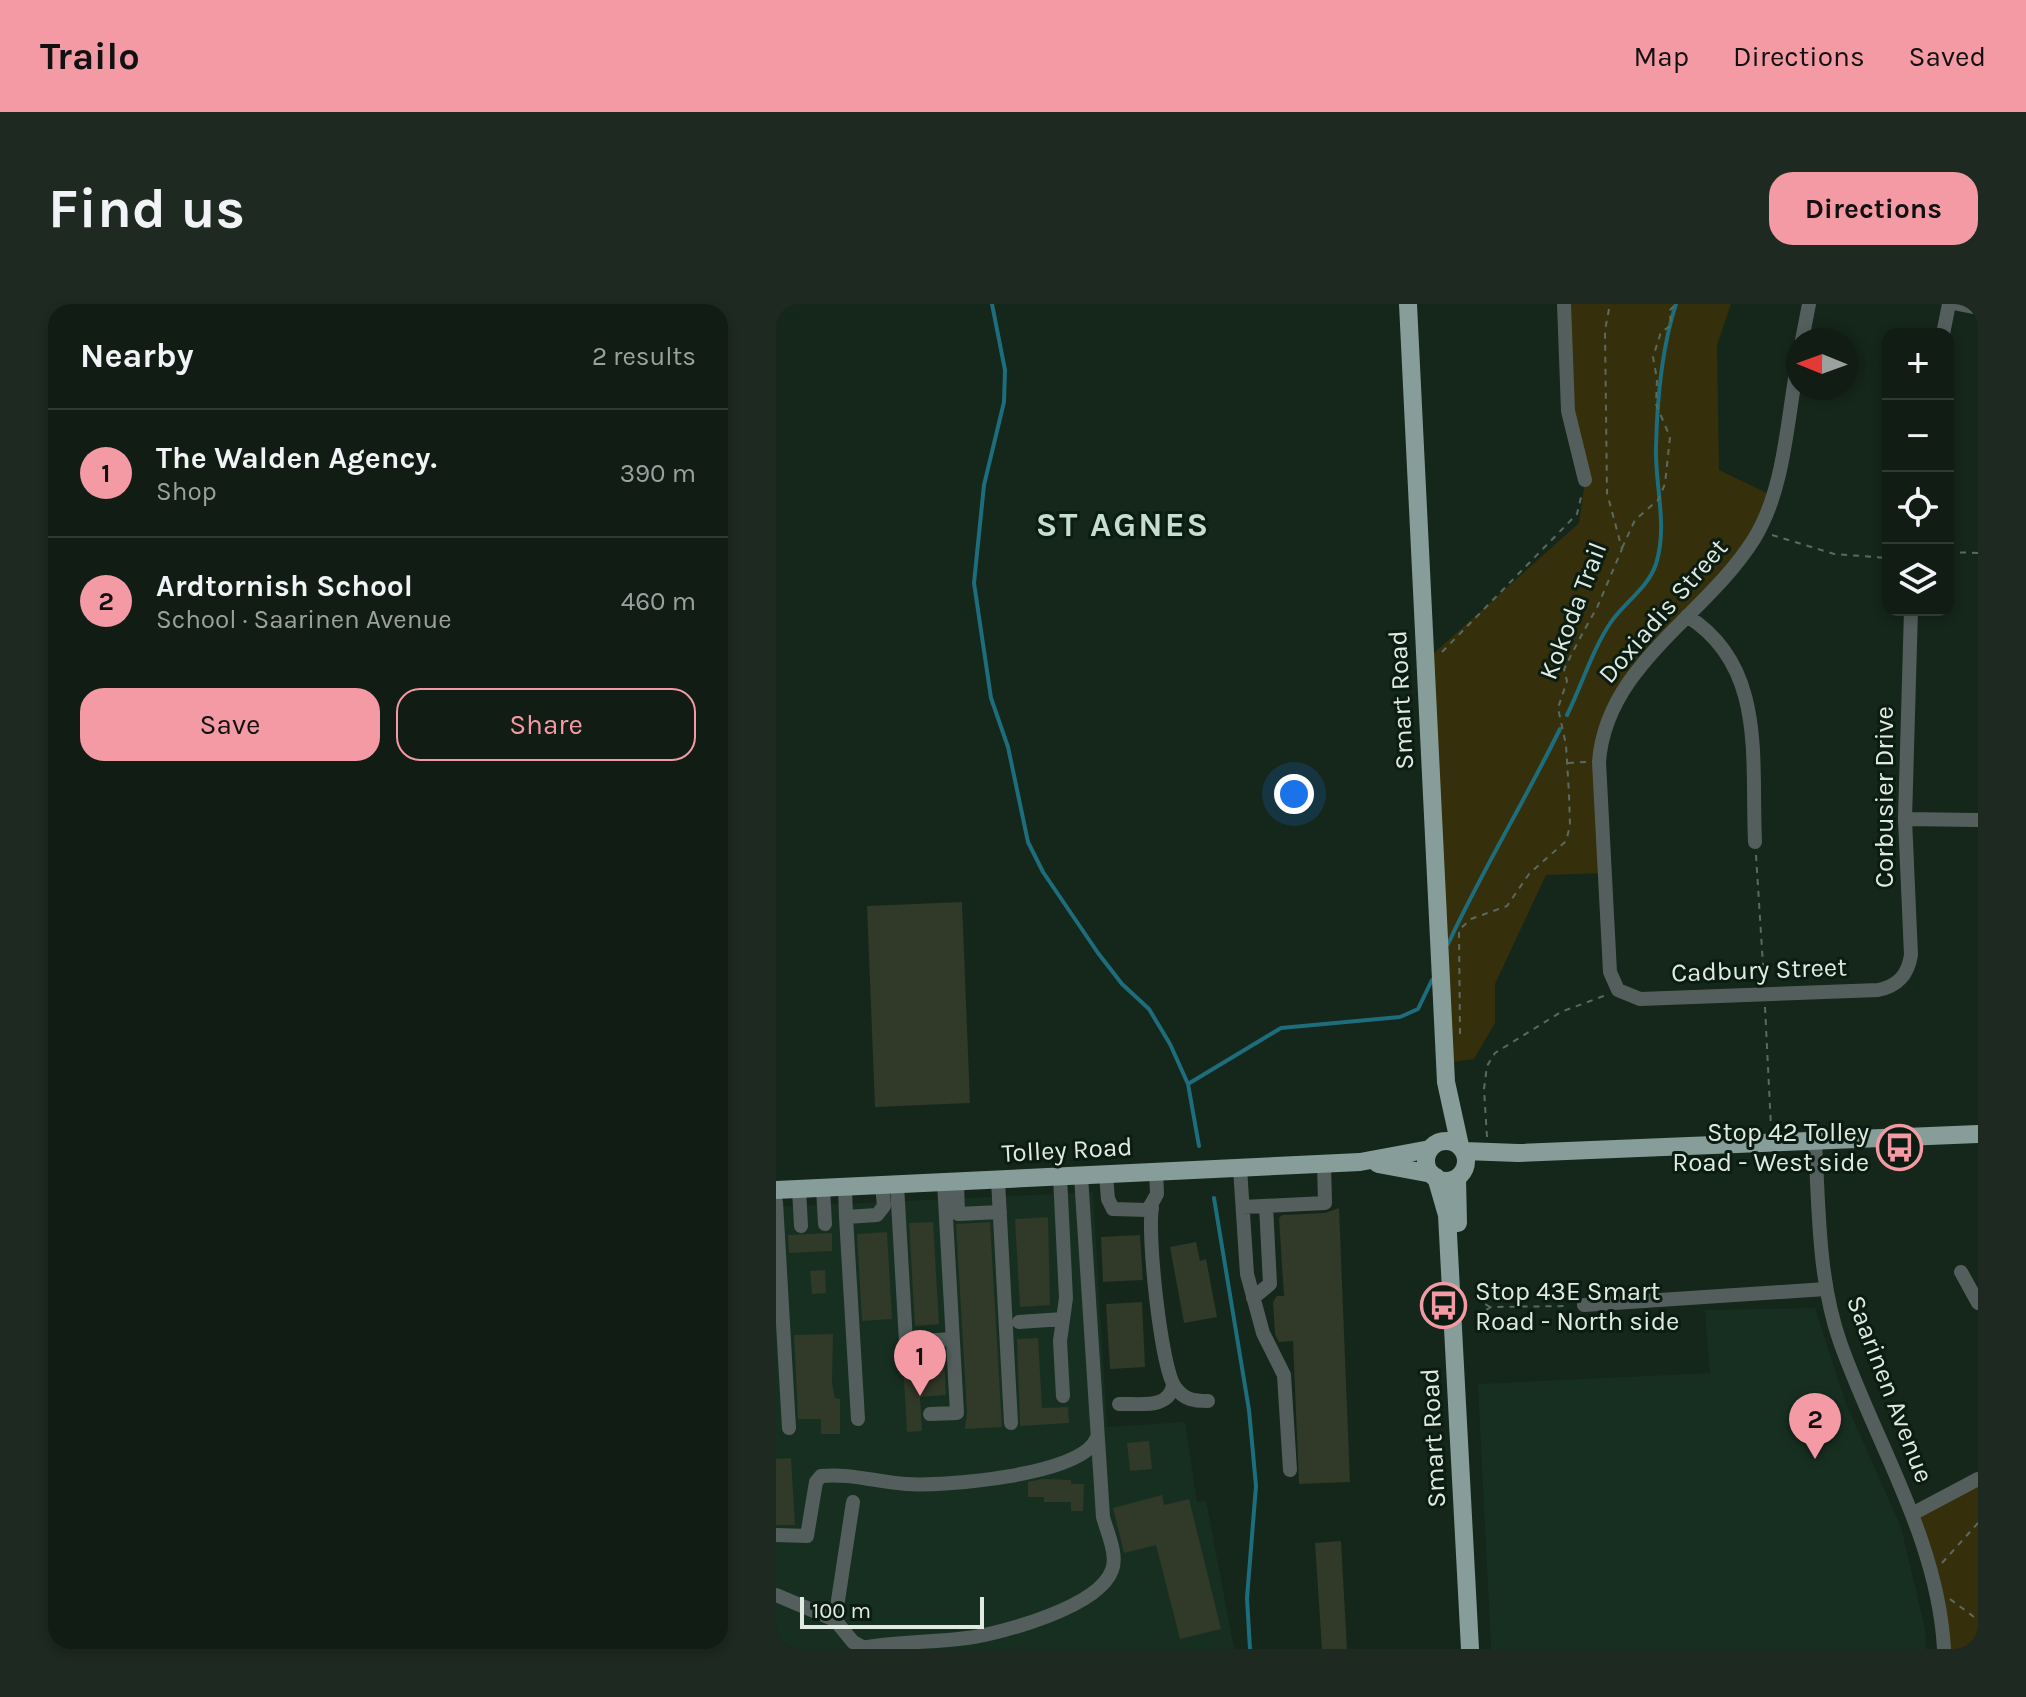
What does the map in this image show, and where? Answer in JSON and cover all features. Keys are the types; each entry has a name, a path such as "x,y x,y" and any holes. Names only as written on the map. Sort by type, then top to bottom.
{"main road":[{"name":"Smart Road","path":"1408,304 1447,1093 1462,1160 1479,1649"},
{"name":"Smart Road","path":"1447,1093 1426,1162 1447,1215 1470,1649"},
{"path":"1462,1160 1518,1153 1978,1134"},
{"name":"Tolley Road","path":"776,1190 1360,1162 1433,1146 1442,1141 1462,1160 1444,1180 1360,1162"}],"street":[{"path":"1564,304 1568,411 1585,480"},
{"path":"1804,328 1809,304"},
{"path":"1944,328 1949,304"},
{"path":"1958,304 1978,308"},
{"name":"Doxiadis Street","path":"1618,990 1610,972 1599,762 1603,732 1617,698 1748,548 1767,512 1790,400"},
{"path":"1687,616 1717,638 1732,658 1746,692 1755,842"},
{"name":"Corbusier Drive","path":"1901,980 1911,955 1905,819 1911,616"},
{"path":"1905,819 1978,820"},
{"name":"Cadbury Street","path":"1618,990 1640,999 1878,990 1901,980"},
{"name":"Saarinen Avenue","path":"1815,1142 1826,1289 1840,1342 1912,1514 1943,1625 1944,1649"},
{"path":"1243,1207 1325,1203 1324,1164"},
{"path":"1240,1168 1247,1274 1263,1333 1284,1375 1290,1470"},
{"path":"1156,1172 1157,1194 1152,1208 1155,1280 1167,1367 1173,1385 1190,1400 1208,1401"},
{"path":"1106,1175 1108,1199 1113,1209 1152,1208"},
{"path":"776,1595 835,1620 861,1648 992,1634 1062,1609 1090,1596 1105,1584 1114,1560 1103,1517 1081,1176"},
{"path":"1060,1177 1066,1298 1060,1341 1063,1396"},
{"path":"998,1180 1011,1423"},
{"path":"950,1182 958,1214 1000,1212"},
{"path":"930,1414 957,1413 952,1339 950,1182"},
{"path":"890,1185 906,1342 952,1339"},
{"path":"846,1217 877,1215 884,1206 890,1185"},
{"path":"845,1187 858,1419"},
{"path":"823,1188 825,1224"},
{"path":"799,1189 801,1226"},
{"path":"776,1202 789,1428"},
{"path":"1253,1298 1270,1284 1266,1206"},
{"path":"1961,1272 1978,1303"},
{"path":"1584,1305 1826,1289"},
{"path":"1019,1322 1063,1319"},
{"path":"1119,1404 1163,1402 1169,1398 1173,1385"},
{"path":"776,1535 807,1536 811,1531 816,1482 821,1476 926,1485 1008,1476 1071,1462 1093,1449 1097,1439"},
{"path":"1912,1514 1978,1479"},
{"path":"835,1620 853,1502"}],"path":[{"name":"Kokoda Trail","path":"1459,1037 1459,930 1471,919 1507,906 1529,874 1566,841 1570,826 1561,721 1560,693 1567,681 1564,670 1584,636 1588,617 1596,610 1622,549 1607,493 1605,330 1610,304"},
{"path":"1622,549 1635,520 1658,500 1665,484 1670,437 1656,404 1653,357 1661,332 1672,325 1669,311 1676,304"},
{"path":"1442,652 1577,514 1585,480"},
{"path":"1767,534 1834,554 1882,558"},
{"path":"1954,552 1978,553"},
{"path":"1567,763 1599,762"},
{"path":"1488,1142 1484,1089 1487,1066 1495,1053 1561,1012 1618,990"},
{"path":"1475,1298 1491,1307"},
{"path":"1476,1316 1491,1307 1584,1305"},
{"path":"1938,1551 1942,1563 1978,1523"},
{"path":"1947,1587 1950,1599 1978,1620"}],"shaded area":[{"path":"1564,304 1731,304 1717,345 1719,470 1773,496 1758,532 1626,686 1601,742 1605,873 1546,875 1495,984 1495,1023 1474,1059 1445,1063 1425,661 1579,523 1585,480 1568,411"},
{"path":"1093,1192 1107,1427 1185,1422 1197,1502 1206,1500 1234,1649 776,1649 776,1207"},
{"path":"1815,1308 1845,1401 1901,1527 1925,1629 1926,1649 1491,1649 1478,1384 1710,1373 1705,1310"},
{"path":"1978,1479 1978,1649 1944,1649 1912,1514"}],"building":[{"path":"962,902 970,1103 875,1107 867,906"},
{"path":"1339,1208 1350,1482 1299,1484 1293,1341 1279,1342 1275,1334 1273,1302 1277,1296 1284,1296 1279,1218 1282,1215 1325,1213"},
{"path":"1048,1217 1050,1305 1020,1307 1015,1219"},
{"path":"933,1222 939,1324 915,1326 909,1223"},
{"path":"990,1222 1002,1427 965,1429 967,1412 956,1224"},
{"path":"887,1232 892,1319 862,1321 857,1234"},
{"path":"832,1233 832,1251 789,1253 788,1235"},
{"path":"1140,1235 1143,1280 1103,1282 1101,1237"},
{"path":"1196,1242 1200,1261 1206,1259 1217,1317 1184,1323 1170,1247"},
{"path":"825,1270 826,1293 812,1294 810,1271"},
{"path":"1142,1302 1145,1367 1110,1369 1106,1304"},
{"path":"833,1334 832,1383 835,1398 840,1399 840,1434 821,1434 821,1419 798,1419 794,1335"},
{"path":"1038,1338 1042,1408 1068,1407 1069,1423 1020,1426 1017,1339"},
{"path":"944,1360 946,1395 920,1397 922,1431 907,1432 903,1362"},
{"path":"1149,1441 1152,1469 1130,1471 1127,1443"},
{"path":"791,1458 795,1525 776,1525 776,1459"},
{"path":"1071,1480 1071,1484 1084,1484 1083,1511 1071,1511 1071,1502 1044,1502 1044,1497 1028,1497 1028,1482"},
{"path":"1162,1495 1164,1505 1189,1499 1221,1629 1180,1639 1156,1545 1124,1553 1113,1508"},
{"path":"1341,1541 1347,1649 1322,1649 1315,1543"}],"waterway":[{"path":"992,304 1005,370 1004,402 984,485 974,583 991,698 1008,747 1028,842 1043,872 1098,953 1122,984 1149,1009 1170,1044 1188,1084 1199,1146"},
{"path":"1567,715 1604,633 1648,580 1656,564 1661,535 1656,462 1659,393 1663,357 1676,304"},
{"path":"1448,944 1560,729"},
{"path":"1188,1084 1281,1028 1400,1017 1418,1009 1432,980"},
{"path":"1214,1198 1249,1410 1256,1486 1247,1598 1250,1649"}],"place":[{"name":"Stop 42 Tolley Road - West side","path":"1900,1147"},
{"name":"Stop 43E Smart Road - North side","path":"1444,1306"},
{"name":"The Walden Agency.","path":"920,1396"},
{"name":"Ardtornish School","path":"1815,1459"}],"district":[{"name":"ST AGNES","path":"1123,525"}]}
